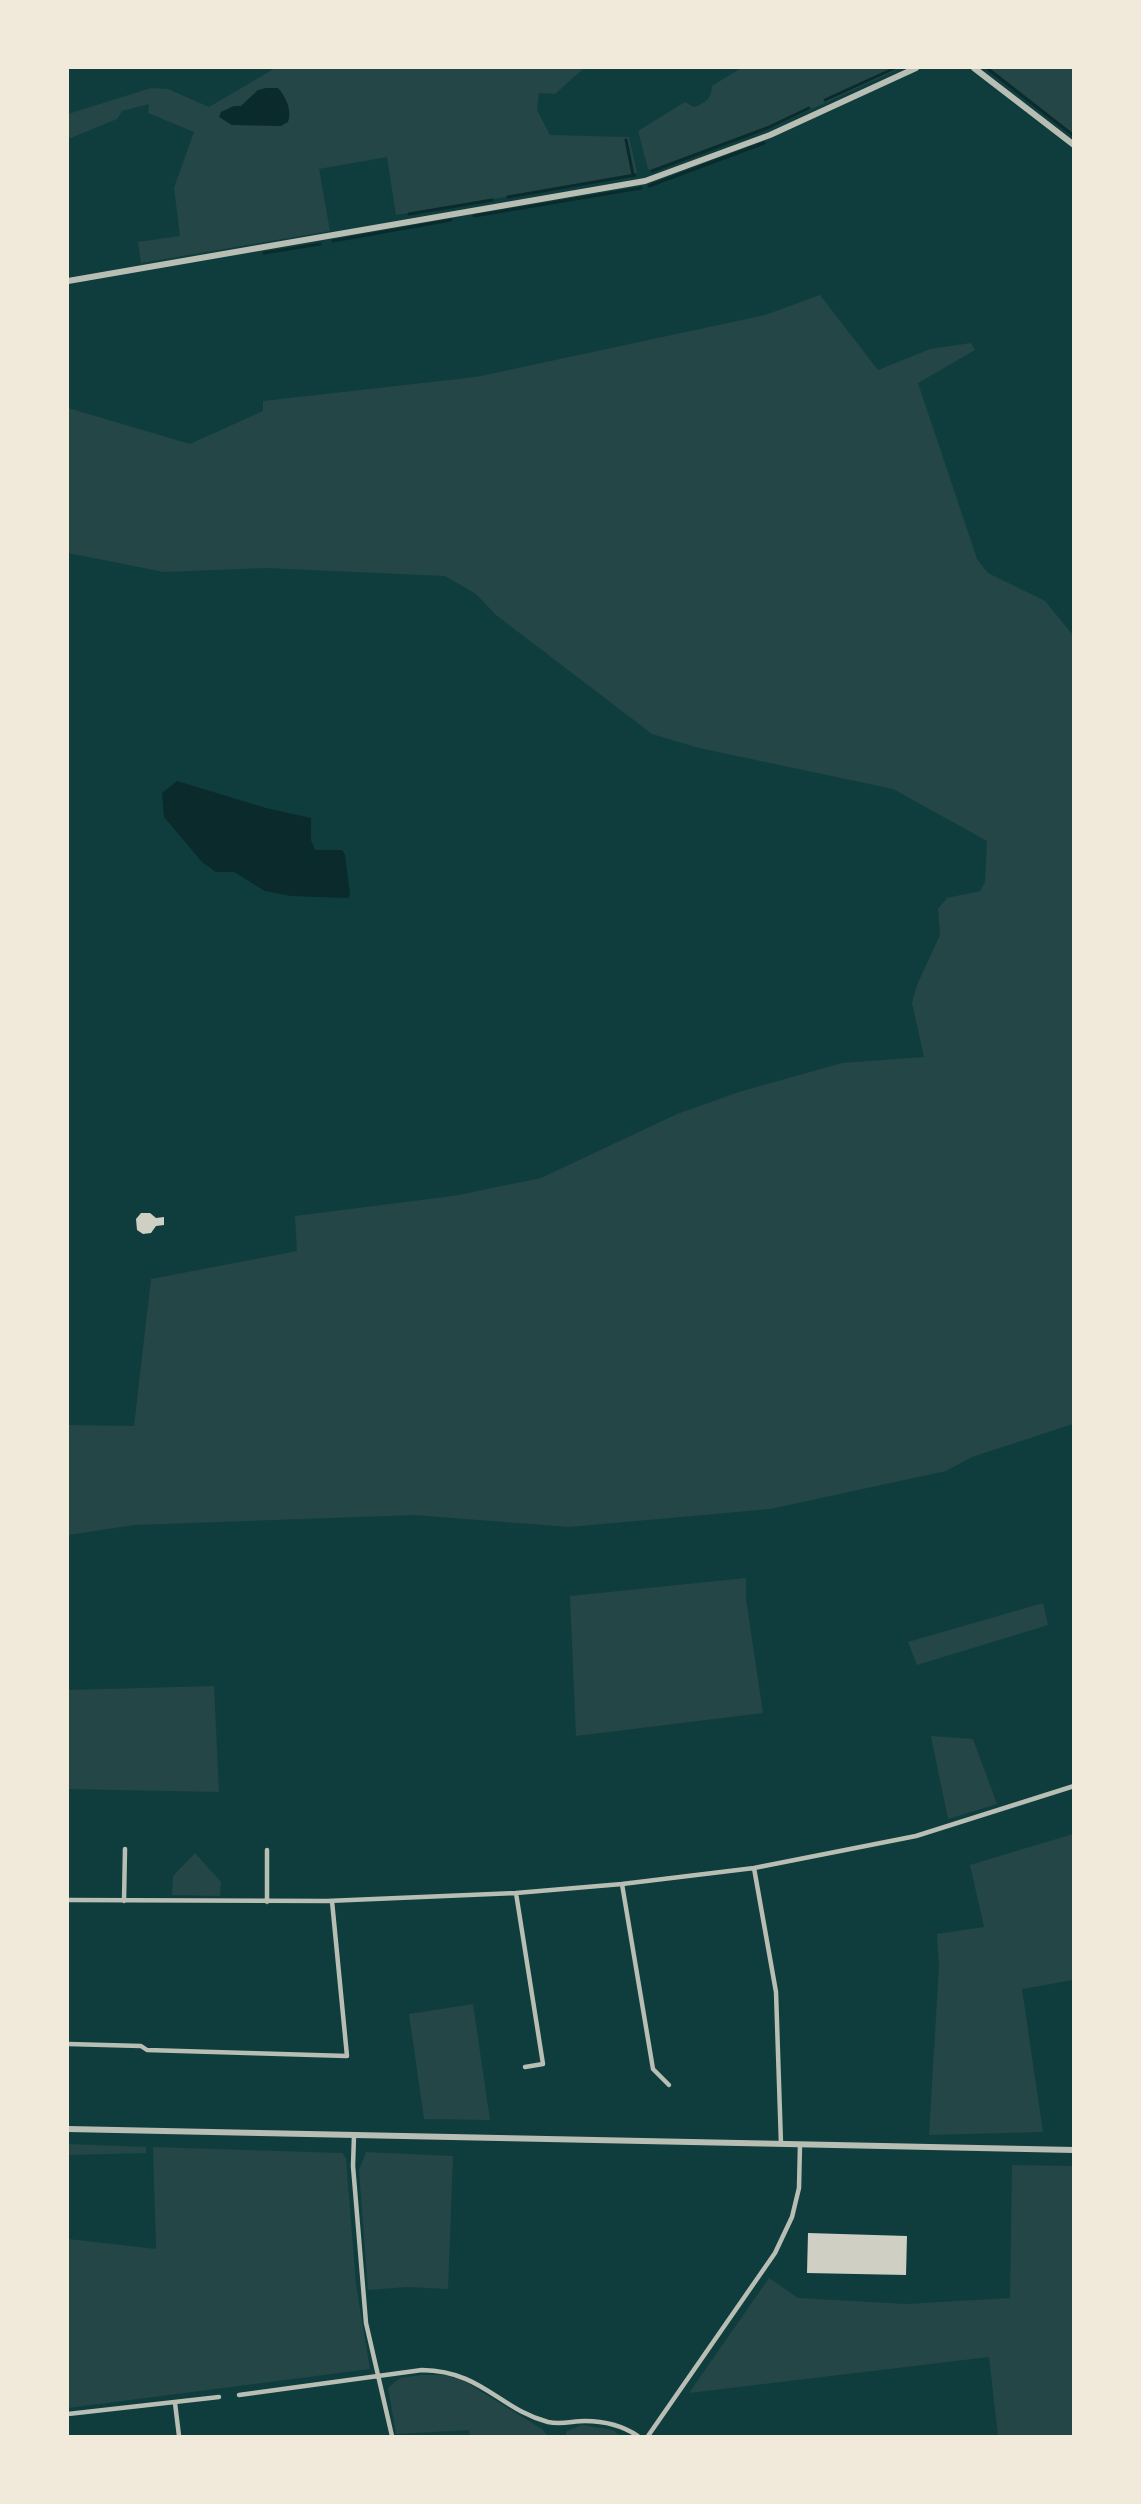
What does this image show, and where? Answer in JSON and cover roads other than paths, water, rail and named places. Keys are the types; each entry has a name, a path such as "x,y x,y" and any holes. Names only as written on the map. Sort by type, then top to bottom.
{"street":[{"path":"68,281 645,181 770,135 916,68"},
{"path":"974,68 1074,145"},
{"path":"68,1900 332,1901 516,1893 622,1884 754,1868 916,1836 1074,1786"},
{"path":"124,1901 125,1849"},
{"path":"267,1850 267,1902"},
{"path":"754,1868 776,1992 781,2144"},
{"path":"622,1884 652,2069 669,2085"},
{"path":"516,1893 543,2064 525,2067"},
{"path":"68,2044 141,2046 147,2050 182,2052 347,2056 332,1901"},
{"path":"68,2129 1074,2150"},
{"path":"354,2135 353,2166 366,2323 392,2436"},
{"path":"648,2436 776,2253 795,2208 799,2188 800,2144"},
{"path":"239,2395 422,2370 446,2370 465,2377 549,2422 586,2421 624,2427 638,2436"},
{"path":"68,2414 219,2397"},
{"path":"175,2403 179,2436"}],"waterway":[{"path":"825,100 895,68"},
{"path":"987,68 1074,136"},
{"path":"652,171 767,128 809,108"},
{"path":"626,140 633,175"},
{"path":"649,186 764,143"},
{"path":"508,197 635,175"},
{"path":"474,216 641,188"},
{"path":"409,214 492,200"},
{"path":"333,241 451,220"},
{"path":"264,253 320,244"}]}
